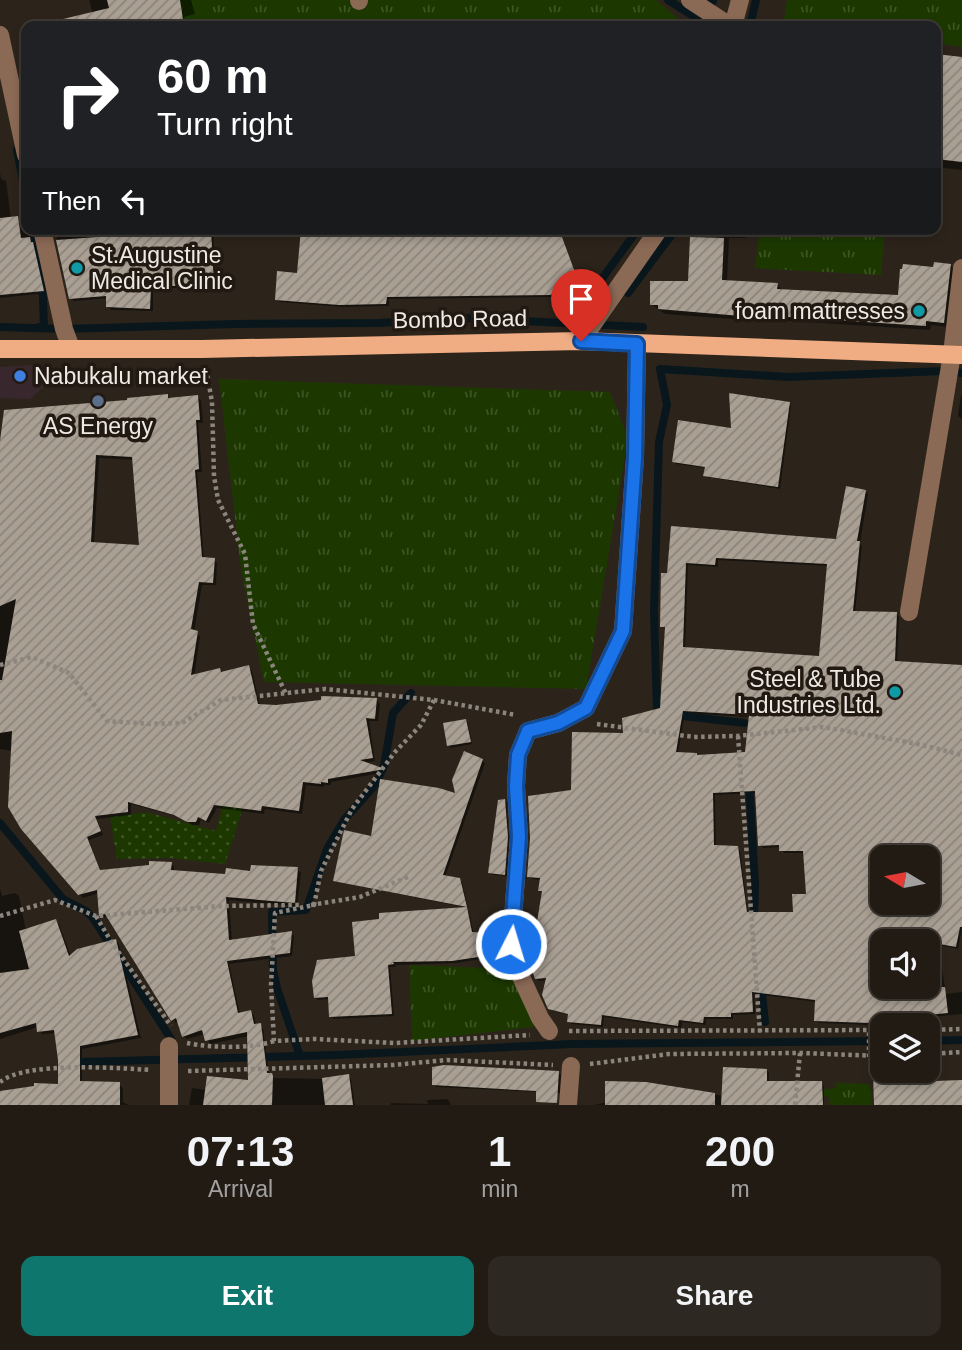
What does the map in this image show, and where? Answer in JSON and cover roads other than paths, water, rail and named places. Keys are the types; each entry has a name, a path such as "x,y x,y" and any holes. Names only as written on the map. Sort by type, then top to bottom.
{"main road":[{"name":"Bombo Road","path":"0,349 202,349 581,341 957,355"}],"street":[{"path":"690,0 723,21"},
{"path":"733,21 740,0"},
{"path":"0,36 20,98"},
{"path":"43,235 64,329 71,348"},
{"path":"581,341 655,235"},
{"path":"909,612 957,355 962,268"},
{"path":"550,1031 540,1018 522,979 511,944 519,837 516,786 518,755 528,731 558,723 586,708 623,631 635,458 637,344"},
{"path":"169,1105 169,1072 173,1043"},
{"path":"568,1105 571,1066"}],"waterway":[{"path":"668,0 701,21"},
{"path":"751,21 756,0"},
{"path":"17,150 21,170"},
{"path":"34,235 42,274 44,327 39,327"},
{"path":"573,324 577,304 599,283 634,235"},
{"path":"628,293 672,235"},
{"path":"0,327 64,329 378,323 464,318 643,327"},
{"path":"662,713 657,712 654,611 659,442 667,405 660,369 788,377 944,371 962,373"},
{"path":"300,1056 273,970 272,912 306,910 327,849 344,820 376,784 384,766 393,713 411,693"},
{"path":"674,715 744,723"},
{"path":"749,782 755,884 754,923"},
{"path":"0,823 63,899 86,911 93,918 171,1039"},
{"path":"761,984 765,1022"},
{"path":"940,1041 962,1040"},
{"path":"77,1062 336,1055 572,1044 870,1041"}],"place":[{"name":"St.Augustine Medical Clinic","path":"77,268"},
{"name":"foam mattresses","path":"919,311"},
{"name":"Nabukalu market","path":"20,376"},
{"name":"AS Energy","path":"98,401"},
{"name":"Steel & Tube Industries Ltd.","path":"895,692"}]}
